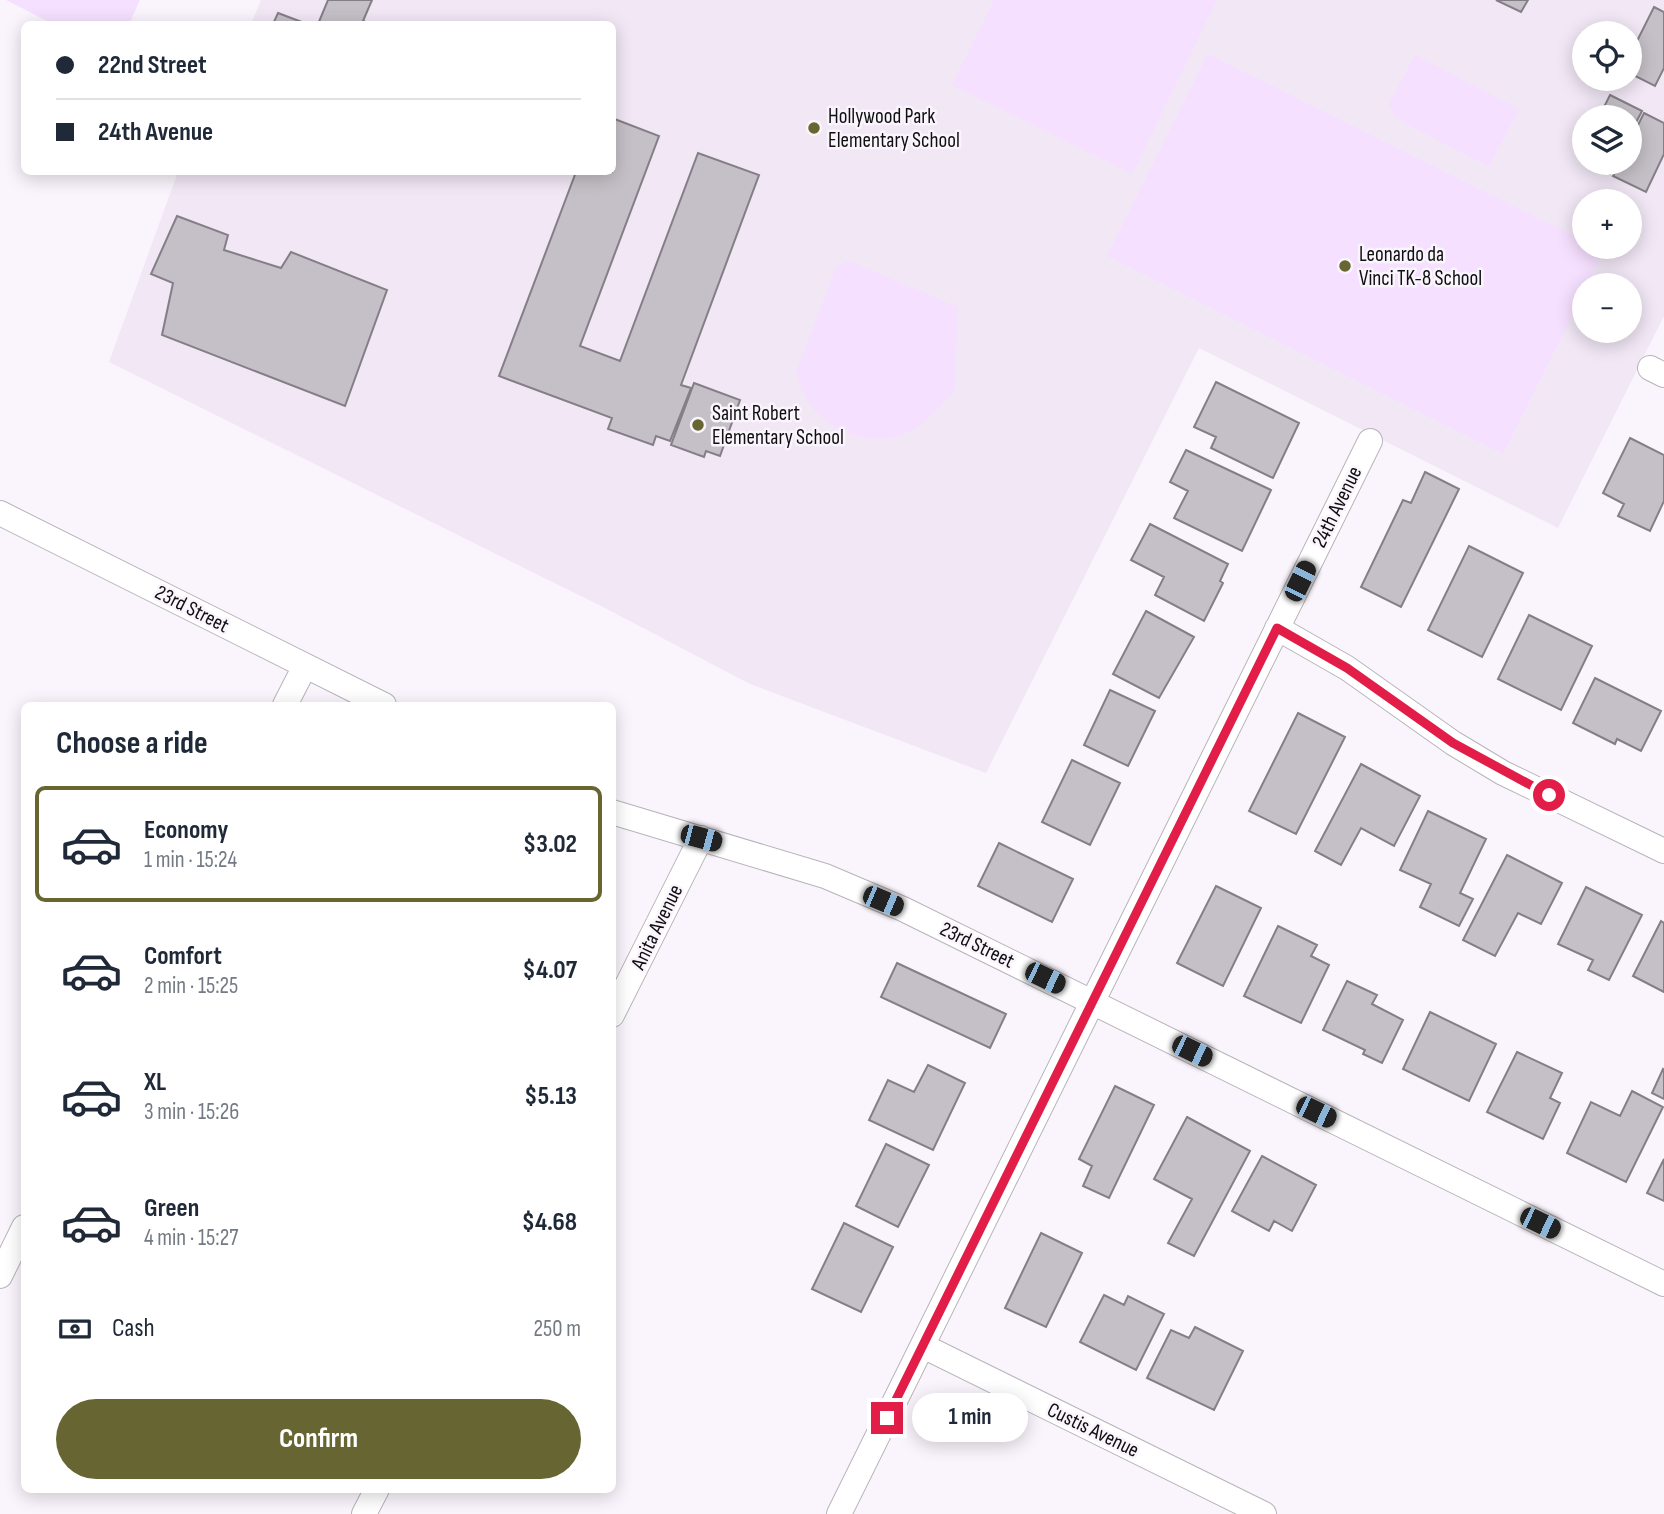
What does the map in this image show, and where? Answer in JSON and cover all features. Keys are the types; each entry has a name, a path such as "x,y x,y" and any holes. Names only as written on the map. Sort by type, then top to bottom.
{"street":[{"name":"24th Avenue","path":"839,1514 1370,440"},
{"name":"23rd Street","path":"0,513 378,702"},
{"path":"1277,628 1347,668 1453,743 1503,773 1664,851"},
{"path":"287,702 305,666"},
{"name":"23rd Street","path":"616,813 825,876 903,909 1664,1284"},
{"name":"Anita Avenue","path":"616,1007 701,838"},
{"path":"0,1276 21,1233"},
{"name":"Custis Avenue","path":"923,1346 1264,1514"},
{"path":"364,1514 375,1493"}],"shaded area":[{"path":"6,0 140,0 130,21 47,21"},
{"path":"261,0 1664,0 1664,316 1558,528 1199,348 986,773 750,684 603,607 109,362 177,175 616,175 616,21 252,21"},
{"path":"994,0 1217,0 1132,174 952,85"},
{"path":"1208,54 1572,235 1572,259 1600,259 1593,273 1572,273 1572,316 1503,454 1107,256"},
{"path":"1415,55 1519,109 1489,167 1395,118 1389,104"},
{"path":"849,261 958,307 955,390 923,423 898,436 884,439 857,436 832,425 809,403 796,372 836,267"}],"building":[{"path":"328,0 372,0 363,21 319,21"},
{"path":"1496,0 1528,0 1521,12"},
{"path":"1654,7 1664,12 1664,68 1655,86 1642,80 1642,31"},
{"path":"278,13 299,21 274,21"},
{"path":"1610,95 1630,105 1605,105"},
{"path":"1644,113 1664,123 1664,154 1646,192 1613,176 1642,175"},
{"path":"616,120 659,136 580,346 620,361 698,153 759,175 681,385 691,388 670,441 656,436 653,445 608,429 612,418 499,376 575,175 616,175"},
{"path":"177,216 228,235 224,250 281,268 291,252 387,290 345,406 162,335 173,283 151,274"},
{"path":"1216,382 1299,423 1273,478 1211,448 1216,437 1194,427"},
{"path":"694,383 740,400 720,456 706,451 704,457 671,445"},
{"path":"1630,438 1664,455 1664,501 1650,531 1618,516 1624,504 1603,493"},
{"path":"1186,450 1271,490 1242,551 1174,518 1188,491 1170,482"},
{"path":"1425,472 1459,489 1401,607 1361,587 1403,500 1411,503"},
{"path":"1150,524 1228,564 1220,581 1223,583 1204,621 1155,595 1164,577 1131,560"},
{"path":"1469,546 1523,573 1482,657 1428,630"},
{"path":"1146,611 1194,637 1159,698 1113,674"},
{"path":"1529,615 1592,646 1561,710 1498,679"},
{"path":"1595,678 1661,711 1641,751 1617,739 1615,744 1573,723"},
{"path":"1110,690 1155,711 1128,766 1084,745"},
{"path":"1298,713 1345,737 1296,834 1249,811"},
{"path":"1072,760 1120,783 1090,845 1042,822"},
{"path":"1361,764 1420,796 1394,846 1361,828 1341,865 1315,851"},
{"path":"1428,811 1486,839 1460,893 1473,899 1459,926 1420,907 1431,884 1400,870"},
{"path":"999,843 1073,879 1052,922 978,886"},
{"path":"1507,855 1562,883 1541,924 1518,913 1495,956 1463,940"},
{"path":"1216,886 1261,908 1223,986 1177,963"},
{"path":"1586,887 1642,915 1609,980 1588,970 1593,960 1558,944"},
{"path":"1661,921 1664,923 1664,992 1633,976"},
{"path":"1278,926 1317,945 1311,956 1329,965 1301,1023 1244,996"},
{"path":"897,963 1006,1014 990,1048 881,997"},
{"path":"1347,981 1377,995 1372,1004 1403,1020 1382,1063 1363,1054 1365,1050 1323,1030"},
{"path":"1430,1012 1496,1044 1469,1101 1403,1069"},
{"path":"1517,1052 1562,1073 1550,1098 1560,1103 1543,1139 1487,1112"},
{"path":"928,1065 965,1083 933,1150 869,1120 888,1080 914,1092"},
{"path":"1664,1070 1664,1099 1652,1093"},
{"path":"1115,1086 1154,1105 1109,1198 1083,1186 1092,1166 1079,1159"},
{"path":"1632,1091 1663,1107 1626,1182 1567,1153 1591,1102 1620,1116"},
{"path":"1187,1117 1250,1151 1194,1256 1168,1243 1192,1199 1154,1179"},
{"path":"886,1144 929,1165 898,1227 856,1206"},
{"path":"1262,1156 1316,1185 1292,1231 1274,1221 1269,1231 1232,1211"},
{"path":"1664,1159 1664,1201 1647,1193"},
{"path":"844,1223 893,1247 861,1312 812,1289"},
{"path":"1041,1233 1082,1253 1046,1327 1005,1308"},
{"path":"1104,1295 1124,1305 1128,1296 1164,1314 1136,1370 1080,1342"},
{"path":"1195,1327 1243,1351 1214,1410 1147,1378 1171,1330 1189,1338"}],"place":[{"name":"Hollywood Park Elementary School","path":"814,128"},
{"name":"Leonardo da Vinci TK-8 School","path":"1345,266"},
{"name":"Saint Robert Elementary School","path":"698,425"}],"route":[{"path":"887,1418 1277,628 1347,668 1453,743 1503,773 1549,795"}]}
